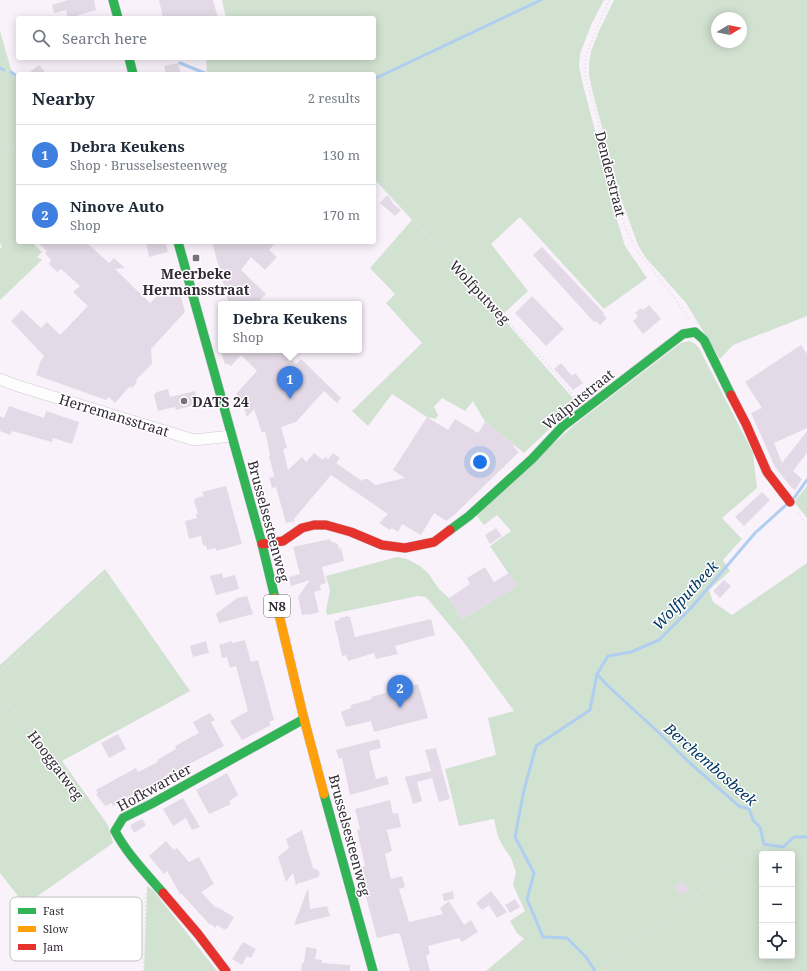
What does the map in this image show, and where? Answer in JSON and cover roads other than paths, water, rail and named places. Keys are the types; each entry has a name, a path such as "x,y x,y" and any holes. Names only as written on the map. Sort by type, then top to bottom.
{"street":[{"path":"113,0 117,16"},
{"path":"130,60 132,72"},
{"name":"Brusselsesteenweg","path":"179,244 230,436 262,544 304,719 373,971"},
{"name":"Walputstraat","path":"262,544 283,541 302,528 314,525 326,525 351,532 382,545 405,548 434,542 469,516 532,459 562,427 584,409 683,334 695,332 704,340 746,424 767,472 790,502"},
{"name":"Herremansstraat","path":"0,379 15,385 194,440 230,436"},
{"name":"Hofkwartier","path":"226,971 198,934 127,851 117,835 117,826 123,818 153,803 304,719"}],"waterway":[{"path":"376,78 541,0"},
{"path":"180,63 202,72"},
{"path":"0,68 4,70"},
{"path":"11,72 16,76"},
{"name":"Wolfputbeek","path":"794,498 807,480"},
{"name":"Wolfputbeek","path":"595,971 586,957 567,938 543,937 527,899 534,873 515,837 524,790 536,746 590,710 597,674 608,656 631,652 659,640 691,608 755,533 786,505"},
{"name":"Berchembosbeek","path":"597,674 691,764 739,806 749,809 753,820 760,827 764,844 783,847 794,837 807,837"}],"place":[{"name":"Meerbeke Hermansstraat","path":"196,258"},
{"name":"Debra Keukens","path":"290,399"},
{"name":"DATS 24","path":"184,401"},
{"name":"Ninove Auto","path":"400,708"}]}
